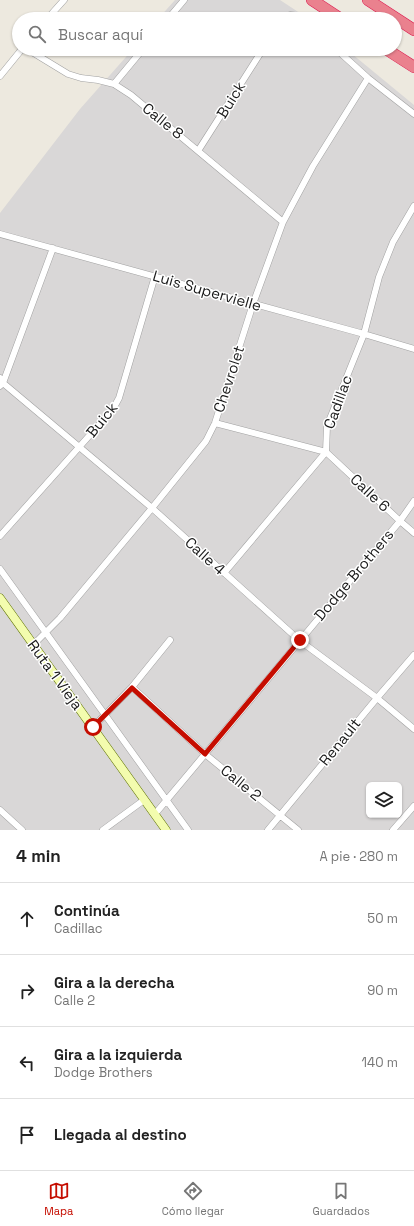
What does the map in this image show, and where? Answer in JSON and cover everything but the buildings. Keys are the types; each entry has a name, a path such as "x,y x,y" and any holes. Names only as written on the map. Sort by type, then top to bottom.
{"highway":[{"path":"312,0 330,12"},
{"path":"368,0 386,12"},
{"path":"402,22 414,30"},
{"path":"397,56 414,67"}],"street":[{"path":"54,12 64,0"},
{"path":"174,12 184,0"},
{"path":"0,76 16,56"},
{"name":"Calle 8","path":"38,56 68,74 114,84 130,95 283,222"},
{"path":"114,84 137,56"},
{"name":"Buick","path":"198,151 259,56"},
{"path":"344,56 368,78 414,114"},
{"name":"Chevrolet","path":"34,644 60,618 206,442 215,423 253,304 283,222 313,166 368,78"},
{"name":"Cadillac","path":"326,452 327,426 364,334 379,277 393,242 414,206"},
{"name":"Luis Supervielle","path":"0,234 414,349"},
{"path":"1,382 53,248"},
{"name":"Buick","path":"0,536 113,409 120,398 155,276"},
{"name":"Calle 4","path":"1,382 152,508 300,640 377,698 414,729"},
{"path":"215,423 326,452 224,573"},
{"name":"Calle 6","path":"326,452 414,533"},
{"name":"Dodge Brothers","path":"155,814 400,521 414,502"},
{"path":"0,570 188,830"},
{"name":"Ruta 1 Vieja","path":"0,598 166,830"},
{"path":"93,727 132,688 170,640"},
{"name":"Renault","path":"268,830 414,654"},
{"name":"Calle 2","path":"132,688 205,754 298,830"},
{"path":"103,830 144,800"},
{"path":"394,830 414,806"},
{"path":"0,810 22,830"}],"shaded area":[{"path":"175,0 280,0 298,12 164,12"},
{"path":"127,56 354,56 414,105 414,830 0,830 0,213 80,109"}],"route":[{"path":"93,727 132,688 205,754 300,640"}]}
